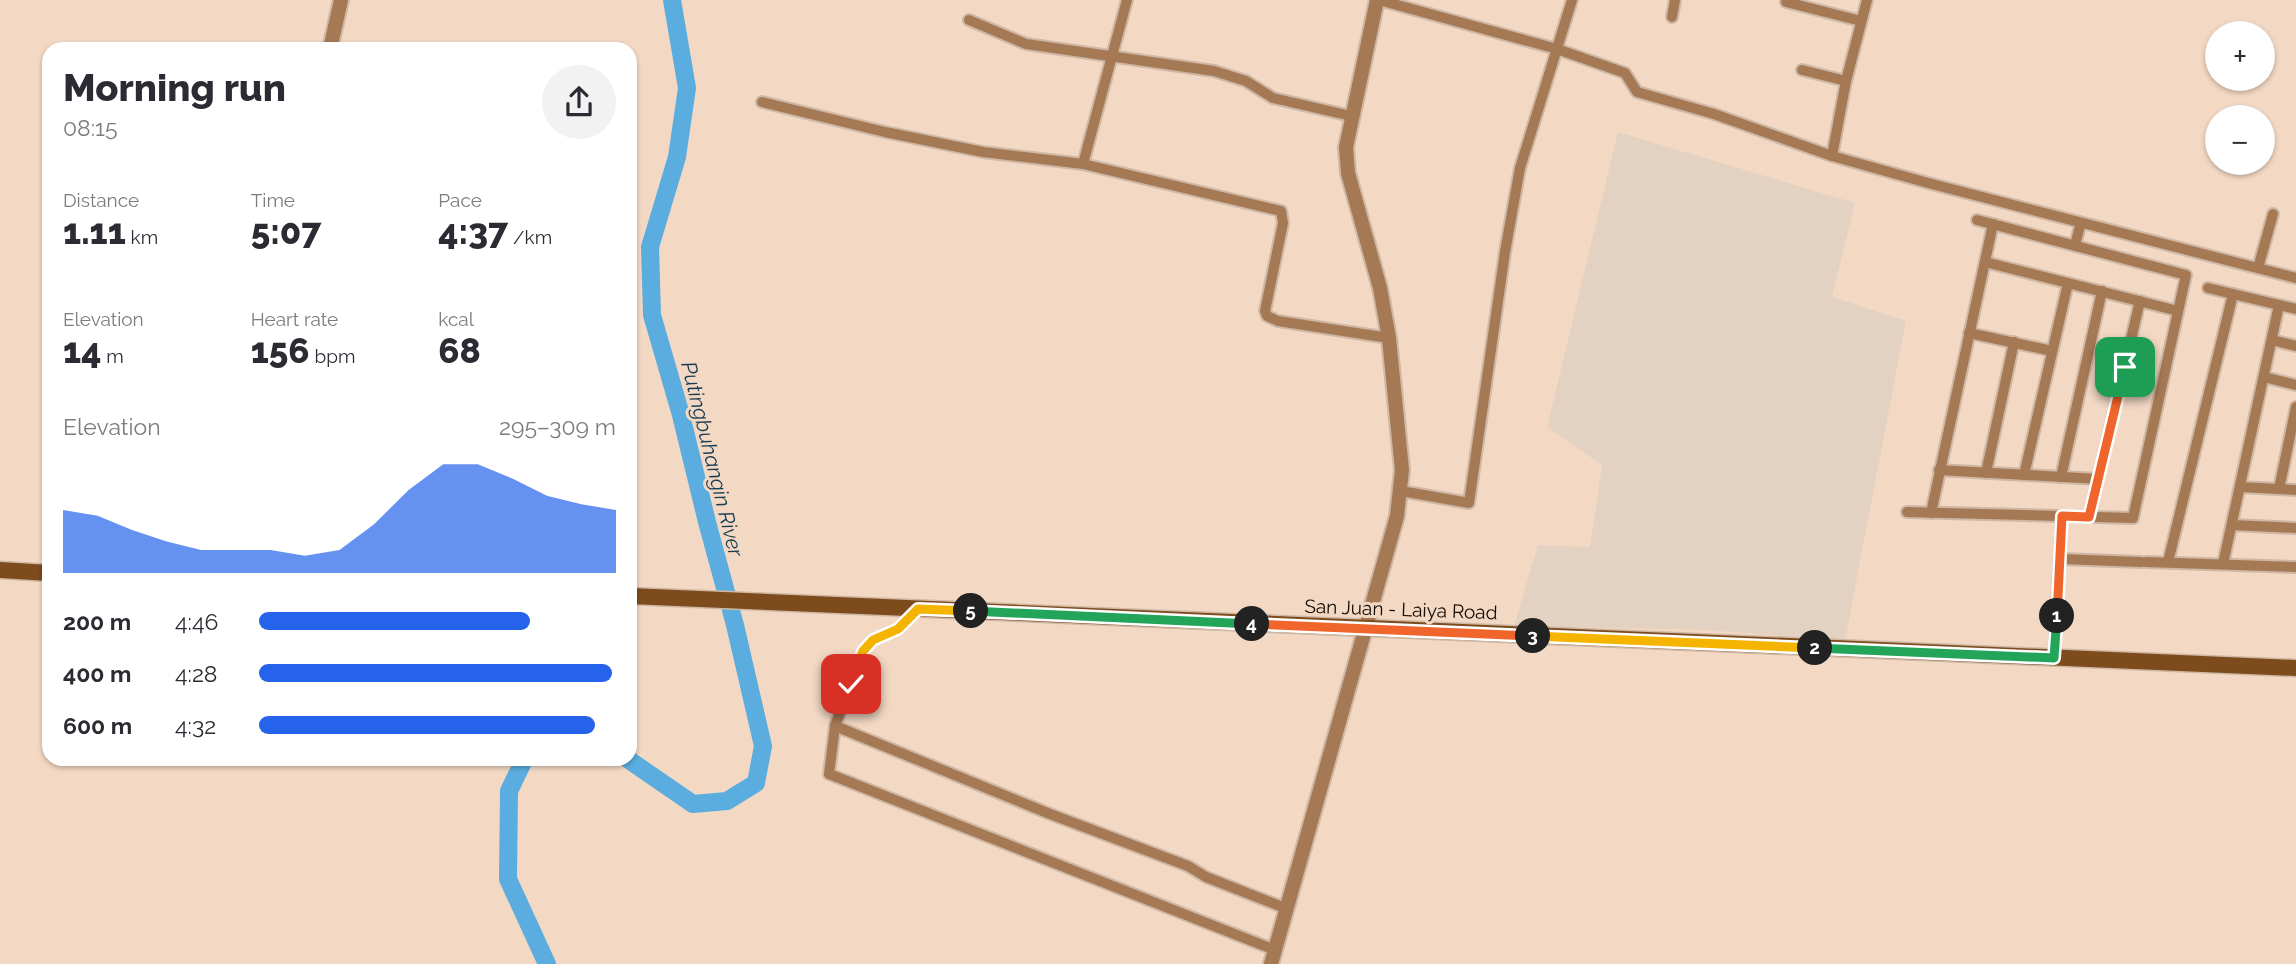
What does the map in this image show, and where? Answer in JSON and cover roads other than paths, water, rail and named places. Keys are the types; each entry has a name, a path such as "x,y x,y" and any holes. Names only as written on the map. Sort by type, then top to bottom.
{"main road":[{"path":"0,570 42,573"},
{"name":"San Juan - Laiya Road","path":"637,596 2296,668"}],"street":[{"path":"332,42 341,0"},
{"path":"1083,164 1127,0"},
{"path":"918,609 898,629 873,640 863,651 835,726 829,774 1273,957 1397,516 1401,491 1401,448 1389,338 1380,288 1348,173 1346,147 1378,0 1557,49 1625,73 1637,92 1714,114 1832,156 2296,278"},
{"path":"1401,491 1469,503 1505,252 1520,168 1572,0"},
{"path":"1672,17 1675,0"},
{"path":"1832,156 1846,81 1867,0"},
{"path":"1786,2 1861,21"},
{"path":"969,20 1026,44 1214,71 1246,81 1273,98 1351,116"},
{"path":"1802,70 1846,81"},
{"path":"762,102 885,132 983,152 1083,164 1281,211 1283,223 1265,311 1267,316 1278,321 1389,338"},
{"path":"2258,268 2273,215"},
{"path":"1907,512 2133,518 2186,275 1977,220"},
{"path":"1931,513 1993,224"},
{"path":"2075,245 2080,226"},
{"path":"1985,262 2178,311"},
{"path":"2185,280 2296,309"},
{"path":"2024,475 2067,283"},
{"path":"2061,477 2102,291"},
{"path":"2168,562 2233,294"},
{"path":"2089,517 2140,301"},
{"path":"2223,564 2279,305"},
{"path":"1969,332 2052,351"},
{"path":"2272,340 2296,346"},
{"path":"1986,473 2014,342"},
{"path":"2264,377 2296,385"},
{"path":"2279,489 2296,407"},
{"path":"1939,470 2098,479"},
{"path":"2240,487 2296,490"},
{"path":"2054,658 2062,516"},
{"path":"2232,524 2296,528"},
{"path":"2060,559 2296,567"},
{"path":"835,726 1050,814 1188,866 1206,877 1285,908"}],"waterway":[{"name":"Putingbuhangin River","path":"637,766 693,804 727,801 756,783 763,746 681,415 652,315 650,247 677,157 687,88 672,0"},
{"name":"Putingbuhangin River","path":"521,766 509,791 508,879 547,964"}]}
